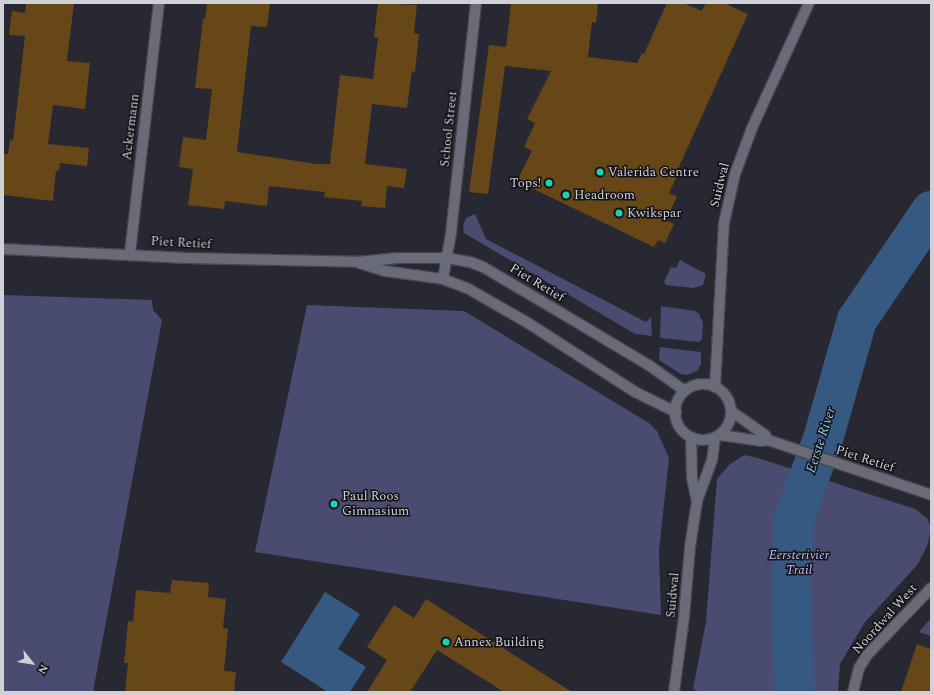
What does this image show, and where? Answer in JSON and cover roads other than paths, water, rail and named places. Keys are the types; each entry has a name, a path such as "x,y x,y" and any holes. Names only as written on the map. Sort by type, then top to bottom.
{"street":[{"name":"Ackermann","path":"130,254 159,3"},
{"name":"School Street","path":"443,279 448,258 476,3"},
{"name":"Suidwal","path":"715,387 724,223 735,174 752,128 809,3"},
{"name":"Piet Retief","path":"3,249 130,254 187,258 357,262 398,258 448,258 470,262 497,274 650,366 685,391"},
{"name":"Piet Retief","path":"357,262 385,271 443,279 467,288 528,323 635,392 676,412"},
{"path":"700,385 715,387 723,393 729,401 731,411 730,420 726,428 717,436 698,440 691,437 680,427 676,412 677,404 685,391 700,385"},
{"name":"Piet Retief","path":"731,411 765,435 768,440"},
{"name":"Piet Retief","path":"717,436 761,441 768,440 931,494"},
{"name":"Suidwal","path":"674,692 684,617 690,547 697,501 712,460 717,436"},
{"name":"Suidwal","path":"691,437 692,478 697,501"},
{"name":"Noordwal West","path":"853,692 859,668 867,655 931,588"}],"waterway":[{"name":"Eerste River","path":"795,692 791,615 794,519 823,439 857,320 931,211"}],"place":[{"name":"Valerida Centre","path":"600,172"},
{"name":"Tops!","path":"549,183"},
{"name":"Headroom","path":"566,195"},
{"name":"Kwikspar","path":"619,213"},
{"name":"Paul Roos Gimnasium","path":"334,504"},
{"name":"Annex Building","path":"446,642"}],"park label":[{"name":"Eersterivier Trail","path":"799,564"}]}
